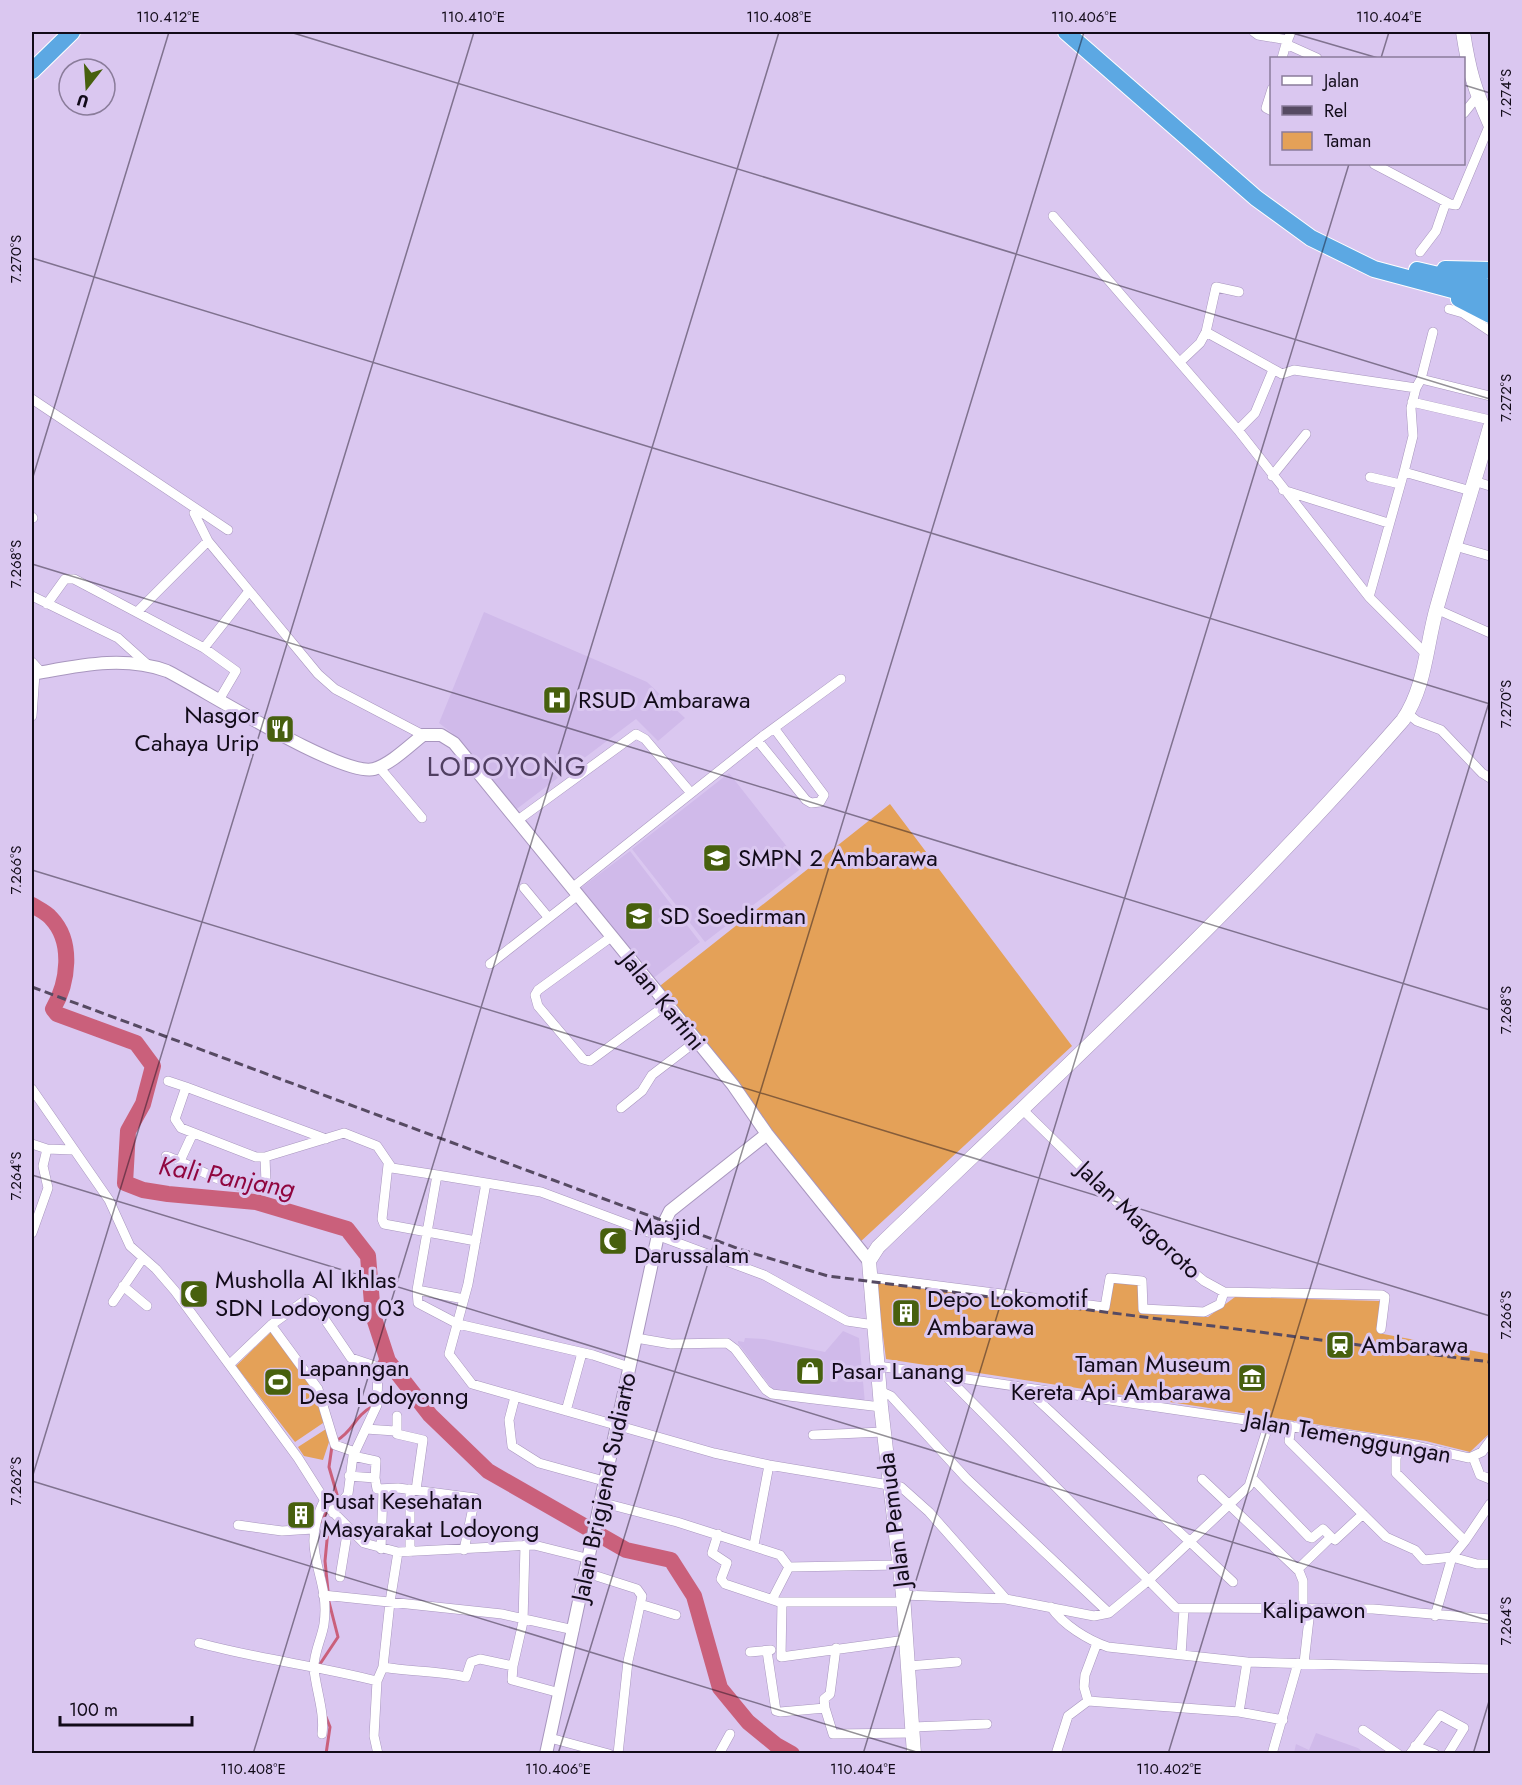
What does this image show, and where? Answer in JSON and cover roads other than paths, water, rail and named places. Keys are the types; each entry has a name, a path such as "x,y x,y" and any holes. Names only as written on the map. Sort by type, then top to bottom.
{"highway":[{"path":"32,71 72,32"},
{"path":"1066,32 1287,223 1332,249 1491,300"},
{"path":"1407,273 1491,270"},
{"path":"1407,273 1491,287"},
{"path":"1407,273 1491,315"}],"main road":[{"path":"1463,32 1470,74 1491,124"},
{"path":"869,1261 878,1247 1101,1037 1236,901 1407,713 1418,691 1436,609 1491,427"},
{"name":"Jalan Pemuda","path":"869,1261 881,1407 903,1598 914,1754"}],"street":[{"path":"1254,32 1258,35 1288,39 1315,57"},
{"path":"1282,57 1288,39"},
{"path":"1270,94 1266,104 1266,108 1270,110"},
{"path":"1465,113 1485,108"},
{"path":"1376,165 1454,206 1459,202 1491,124"},
{"path":"1420,252 1436,231 1446,202"},
{"path":"1053,216 1238,430 1369,597 1426,656"},
{"path":"1180,362 1200,343 1206,332 1216,287 1239,292"},
{"path":"1449,309 1463,313 1491,331"},
{"path":"1206,332 1284,374 1294,370 1416,388"},
{"path":"1369,597 1413,436 1412,402 1421,379 1433,332"},
{"path":"1238,430 1255,413 1273,370"},
{"path":"1421,379 1491,396"},
{"path":"32,399 228,530"},
{"path":"1412,402 1491,420"},
{"path":"1272,476 1306,434"},
{"path":"1404,471 1473,486 1491,486"},
{"path":"1370,477 1400,484"},
{"path":"1283,490 1388,523"},
{"path":"32,716 35,671 103,663 147,664 167,671 343,765 359,770 380,767 423,735 335,688 318,674 208,542 194,513"},
{"path":"136,612 208,542"},
{"path":"1455,546 1491,556"},
{"path":"47,604 65,579 70,578 204,648 236,671 219,700"},
{"path":"204,648 249,591"},
{"path":"32,596 118,638 147,664"},
{"path":"1436,609 1491,633"},
{"path":"490,964 691,793 841,679"},
{"path":"1407,713 1417,721 1441,730 1482,773 1491,778"},
{"path":"758,741 806,800 811,803 820,802 824,795 774,728"},
{"path":"518,820 636,734 645,739 691,793"},
{"name":"Jalan Kartini","path":"423,735 441,735 454,743 695,1042 733,1085 767,1134 869,1261"},
{"path":"380,767 422,818"},
{"path":"524,888 548,917"},
{"path":"612,937 535,995 538,1006 583,1059 590,1061 666,1005"},
{"path":"621,1108 642,1091 652,1075 695,1042"},
{"path":"168,1081 326,1138"},
{"path":"186,1088 175,1119 177,1124 244,1154 265,1157 344,1133 353,1135 377,1146 388,1165 396,1169 541,1192 764,1275 847,1321 874,1325"},
{"path":"32,1089 109,1200 130,1246 175,1291 298,1458 329,1507 364,1543 398,1552 525,1545 590,1559"},
{"name":"Jalan Margoroto","path":"1022,1109 1166,1250 1204,1281 1224,1292 1382,1295 1385,1297 1381,1329"},
{"path":"180,1161 193,1133"},
{"name":"Jalan Brigjend Sudiarto","path":"546,1754 587,1574 604,1481 658,1235 670,1211 767,1134"},
{"path":"32,1144 47,1149 74,1150"},
{"path":"32,1233 35,1211 48,1188 43,1166 47,1149"},
{"path":"166,1156 220,1181 241,1186 262,1186 266,1183 265,1157"},
{"path":"388,1165 383,1222 388,1226 476,1241"},
{"path":"437,1175 417,1290 418,1303 458,1324 582,1353 629,1367"},
{"path":"486,1183 464,1299 450,1348 451,1359 472,1384 714,1453 769,1465 901,1487 929,1512 1006,1599"},
{"path":"112,1302 143,1258"},
{"path":"870,1282 1106,1307 1110,1278 1144,1282 1143,1309 1204,1312 1219,1305 1224,1292"},
{"path":"123,1286 147,1305"},
{"path":"417,1290 464,1299"},
{"path":"230,1364 272,1325 305,1300 311,1299 351,1359 378,1367 377,1405 354,1454 348,1494 329,1507 313,1529 312,1549 323,1595 325,1623 314,1665 323,1719 322,1734"},
{"path":"272,1325 318,1389 333,1441 354,1454 376,1461 377,1489 413,1489 476,1498 464,1550"},
{"path":"636,1338 671,1344 727,1343 735,1349 766,1390 772,1394 881,1407"},
{"path":"566,1411 582,1353"},
{"name":"Jalan Temenggungan","path":"878,1366 1291,1426 1402,1443 1473,1457 1489,1446"},
{"path":"945,1375 1149,1580 1170,1604 1184,1609 1181,1655"},
{"path":"1025,1388 1233,1582"},
{"path":"880,1390 891,1396 966,1478 1109,1613"},
{"path":"515,1397 509,1420 512,1446 539,1463 604,1481"},
{"path":"395,1431 398,1416"},
{"path":"718,1534 712,1553 727,1563 721,1582 778,1600 1006,1599 1094,1616 1109,1613 1149,1580 1230,1505 1253,1479 1269,1423"},
{"path":"1291,1426 1289,1441 1386,1537 1415,1550 1421,1558 1452,1557 1477,1564 1491,1564"},
{"path":"366,1428 395,1431 397,1434 423,1440 413,1489 410,1552"},
{"path":"813,1435 884,1432"},
{"path":"1402,1443 1396,1458 1396,1473 1465,1541"},
{"path":"1473,1457 1480,1475 1491,1479"},
{"path":"754,1545 769,1465"},
{"path":"350,1476 375,1478"},
{"path":"1202,1479 1298,1569 1303,1581 1307,1610 1301,1663 1272,1754"},
{"path":"1253,1479 1312,1538 1323,1529 1335,1540 1364,1514"},
{"path":"381,1549 382,1490"},
{"path":"1435,1616 1452,1557 1491,1504"},
{"path":"599,1506 718,1534 754,1545 780,1555 789,1567"},
{"path":"238,1525 282,1531 313,1529"},
{"path":"340,1577 348,1528"},
{"path":"1298,1569 1331,1537"},
{"path":"525,1545 521,1617 523,1622 512,1680 560,1693"},
{"path":"378,1754 374,1736 377,1681 383,1667 398,1552"},
{"path":"789,1567 899,1565"},
{"path":"789,1567 778,1600 781,1657 906,1640"},
{"path":"587,1574 637,1589 642,1596 625,1681 618,1754"},
{"path":"323,1595 521,1617 574,1630"},
{"path":"640,1604 676,1615"},
{"path":"1050,1607 1058,1617 1097,1643 1181,1655 1247,1662 1491,1669"},
{"name":"Kalipawon","path":"1184,1609 1373,1609 1491,1619"},
{"path":"200,1642 266,1660 314,1665 377,1681"},
{"path":"1088,1701 1084,1687 1085,1675 1097,1643"},
{"path":"836,1648 830,1694 824,1699 833,1734 987,1724"},
{"path":"750,1652 780,1650"},
{"path":"766,1651 776,1711 825,1708"},
{"path":"383,1667 416,1673 448,1673 466,1677 475,1659 513,1666"},
{"path":"909,1666 957,1662"},
{"path":"1239,1712 1247,1662"},
{"path":"1056,1754 1068,1716 1088,1701 1239,1712 1283,1720"},
{"path":"1435,1754 1413,1750 1437,1717 1444,1715 1464,1728 1448,1754"},
{"path":"1363,1730 1398,1754"},
{"path":"719,1754 730,1734"},
{"path":"550,1738 609,1754"}],"waterway":[{"name":"Kali Panjang","path":"32,905 49,916 58,928 66,950 65,975 53,1009 57,1014 136,1043 153,1066 143,1104 128,1131 125,1183 143,1190 168,1194 256,1202 347,1229 368,1256 373,1315 388,1361 430,1415 488,1471 626,1550 671,1560 694,1596 720,1688 748,1722 776,1745 792,1754"},
{"path":"378,1365 385,1349"},
{"path":"336,1441 366,1410 373,1406"},
{"path":"328,1591 325,1561 328,1530 321,1520 338,1498 329,1467 332,1446"},
{"path":"318,1667 338,1637 328,1598"},
{"path":"326,1717 330,1727 326,1754"}],"railway":[{"path":"32,987 742,1250 828,1276 1490,1362"}],"place":[{"name":"RSUD Ambarawa","path":"557,700"},
{"name":"Nasgor Cahaya Urip","path":"280,729"},
{"name":"SMPN 2 Ambarawa","path":"717,858"},
{"name":"SD Soedirman","path":"639,916"},
{"name":"Masjid Darussalam","path":"613,1241"},
{"name":"Musholla Al Ikhlas SDN Lodoyong 03","path":"194,1294"},
{"name":"Depo Lokomotif Ambarawa","path":"906,1313"},
{"name":"Ambarawa","path":"1340,1345"},
{"name":"Pasar Lanang","path":"810,1371"},
{"name":"Taman Museum Kereta Api Ambarawa","path":"1252,1378"},
{"name":"Lapanngan Desa Lodoyonng","path":"278,1382"},
{"name":"Pusat Kesehatan Masyarakat Lodoyong","path":"301,1515"}],"district":[{"name":"LODOYONG","path":"507,767"}]}
